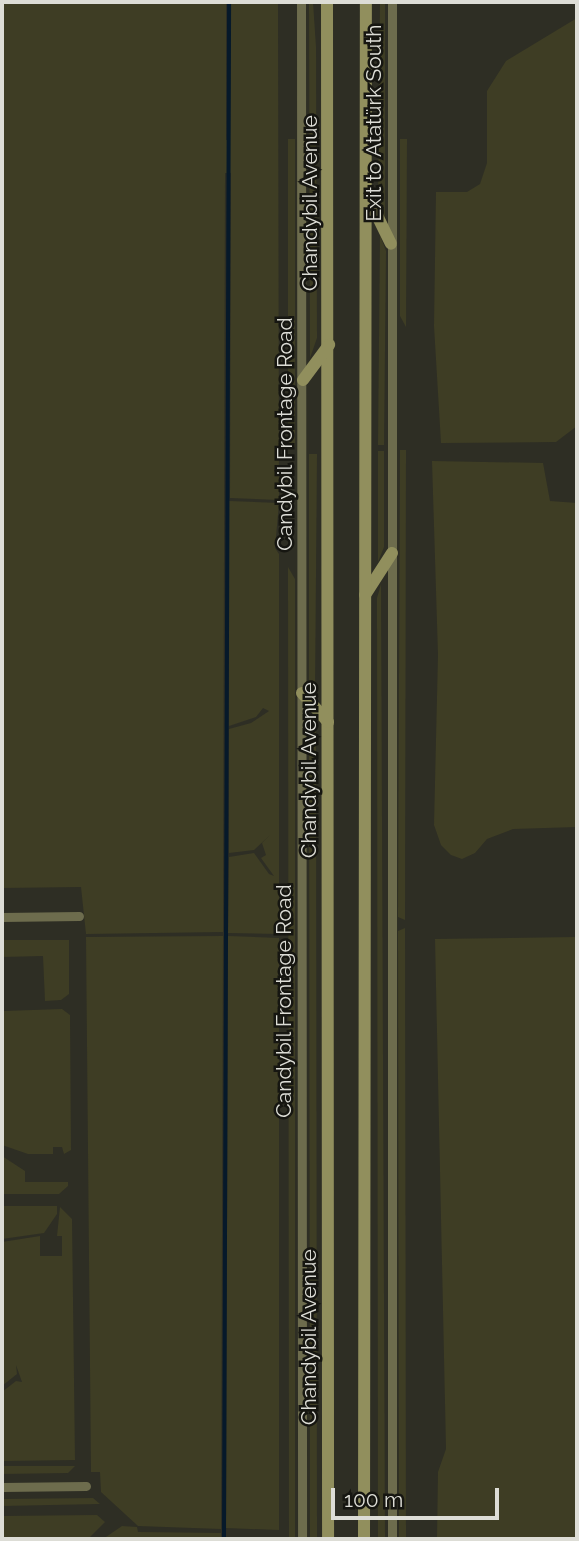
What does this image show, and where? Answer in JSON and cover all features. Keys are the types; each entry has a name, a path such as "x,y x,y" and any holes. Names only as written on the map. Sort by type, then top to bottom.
{"main road":[{"name":"Chandybil Avenue","path":"327,2 328,1539"},
{"path":"364,1539 366,2"},
{"path":"366,193 391,244"},
{"path":"303,380 329,345"},
{"path":"365,595 392,553"},
{"path":"302,693 328,722"}],"street":[{"name":"Candybil Frontage Road","path":"301,2 302,1539"},
{"name":"Exit to Atatürk South","path":"391,244 392,2"},
{"path":"391,244 392,1539"},
{"path":"2,916 79,916"},
{"path":"2,1487 86,1486"}],"shaded area":[{"path":"2,2 226,2 226,140 230,139 231,2 278,2 279,500 230,498 231,173 225,173 223,932 86,934 81,887 2,888"},
{"path":"309,2 313,2 316,47 317,338 310,358"},
{"path":"380,2 385,2 385,221 378,198"},
{"path":"577,18 577,426 556,442 441,443 434,326 436,192 467,192 480,184 487,163 487,91 506,61"},
{"path":"288,139 295,139 295,447 288,447"},
{"path":"400,139 407,139 406,327 400,316"},
{"path":"380,235 386,251 384,445 378,445"},
{"path":"400,450 406,450 405,920 398,917"},
{"path":"378,451 384,451 384,547 378,562"},
{"path":"309,454 317,454 315,693 309,683"},
{"path":"432,461 543,463 550,501 577,503 577,827 513,829 487,839 475,853 462,859 451,855 441,845 434,825 438,655"},
{"path":"229,501 279,503 275,548 279,554 279,934 228,933 229,857 254,853 269,874 274,876 261,858 266,855 262,843 270,835 254,850 229,853 229,729 251,723 269,711 263,708 256,717 229,726"},
{"path":"288,567 295,579 295,1539 289,1539"},
{"path":"381,584 385,1539 378,1539 377,598"},
{"path":"309,717 316,728 317,1539 310,1539"},
{"path":"405,928 406,1539 399,1539 398,931"},
{"path":"223,936 221,1529 138,1526 101,1492 100,1472 91,1472 86,937"},
{"path":"228,936 279,938 279,1530 226,1528"},
{"path":"577,937 577,1539 437,1539 438,1472 446,1449 435,939"},
{"path":"2,940 69,940 69,994 61,1000 45,1001 43,956 2,957"},
{"path":"2,957 4,1011 62,1009 70,1015 71,1150 64,1154 62,1147 53,1147 53,1154 28,1154 2,1145"},
{"path":"2,1156 25,1171 25,1182 68,1182 68,1186 59,1194 2,1194"},
{"path":"2,1206 57,1206 57,1214 44,1233 2,1239"},
{"path":"60,1207 72,1219 75,1460 2,1461 2,1392 16,1381 22,1382 16,1365 17,1374 2,1386 2,1242 40,1236 40,1256 62,1256 62,1236 57,1236"},
{"path":"2,1466 75,1466 68,1473 2,1474"},
{"path":"93,1498 100,1504 2,1506 2,1499"},
{"path":"97,1515 105,1522 88,1539 2,1539 2,1516"},
{"path":"122,1526 137,1527 138,1532 221,1533 221,1539 103,1539"}],"waterway":[{"path":"224,1539 229,2"}]}
